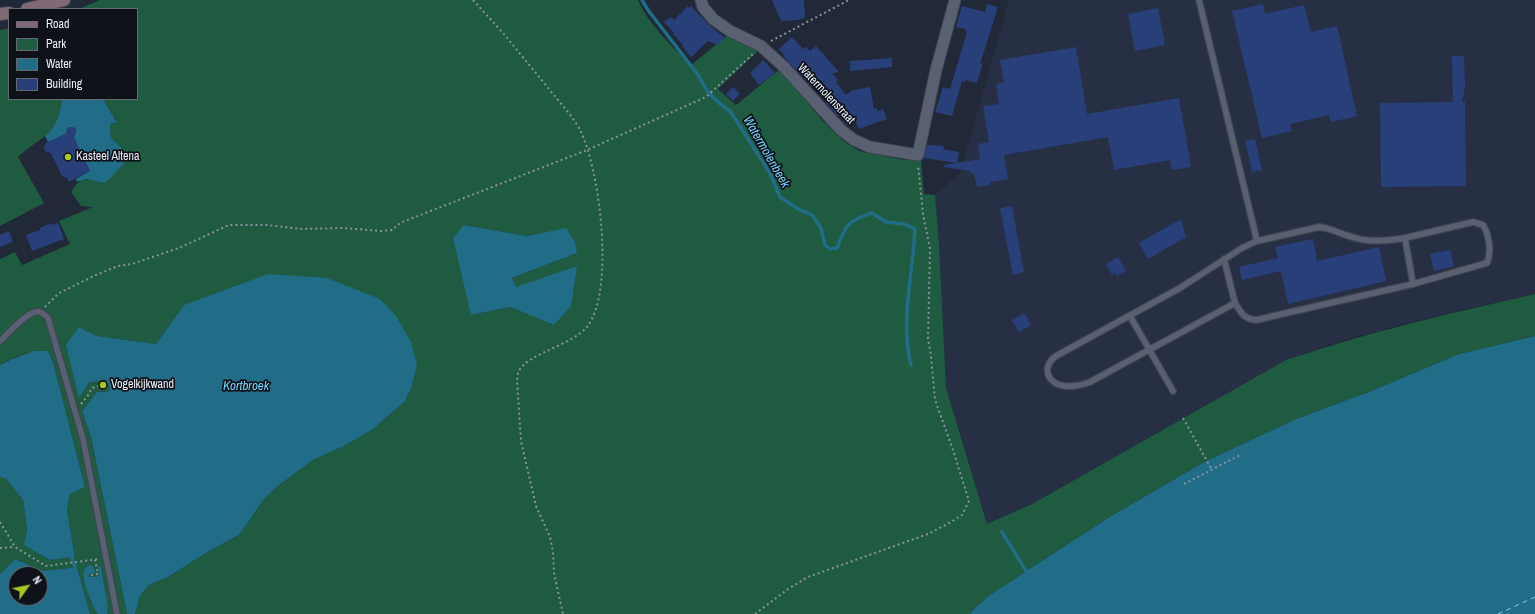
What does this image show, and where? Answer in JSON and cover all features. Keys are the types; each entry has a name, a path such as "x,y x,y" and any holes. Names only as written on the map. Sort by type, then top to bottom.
{"main road":[{"path":"31,8 64,0"}],"street":[{"name":"Watermolenstraat","path":"702,0 703,6 713,19 730,31 762,46 784,67 841,130 854,140 870,147 918,155"},
{"path":"918,155 936,70 955,0"}],"lane":[{"path":"1199,0 1258,241"},
{"path":"1224,259 1235,304 1243,316 1248,319 1256,320 1413,284 1487,263 1490,258 1489,245 1483,225 1473,222 1405,238 1384,241 1363,240 1349,237 1329,228 1319,227 1258,241 1224,259 1180,288 1051,360 1047,373 1050,379 1056,384 1064,386 1082,385 1235,304"},
{"path":"1405,238 1413,284"},
{"path":"0,341 27,316 34,312 40,312 48,318 83,439 117,614"},
{"path":"1130,316 1173,392"}],"path":[{"path":"473,0 503,33 572,117 581,132 597,190 602,240 602,278 600,298 595,312 587,327 577,336 528,361 518,371 517,380 520,440 536,506 550,537 553,552 554,574 563,614"},
{"path":"40,312 59,293 96,274 118,266 132,264 179,248 229,225 267,225 302,229 343,228 381,231 392,230 400,223 587,150 706,97 762,46 849,0"},
{"path":"755,614 770,601 808,577 928,534 962,515 969,501 935,400 928,338 930,250 923,214 918,155"},
{"path":"75,411 88,397 92,388 98,386"},
{"path":"1183,418 1212,470"},
{"path":"1184,484 1242,454"},
{"path":"0,522 15,547 46,566 106,558"},
{"path":"0,548 15,547"},
{"path":"91,575 98,574 95,560"}],"shaded area":[{"path":"1009,0 1535,0 1535,294 1419,320 1331,344 1286,360 1032,504 987,524 946,388 939,242 935,195 960,173"}],"green space":[{"path":"100,0 638,0 654,26 691,65 728,35 759,50 718,89 736,105 780,69 822,120 842,140 859,151 904,160 921,160 924,194 935,195 939,242 946,388 987,524 1032,504 1286,360 1379,332 1535,294 1535,336 1459,354 1371,391 1296,419 1206,461 1111,516 987,597 969,614 135,614 140,596 149,585 168,577 209,551 239,535 264,499 278,486 313,460 344,446 372,430 404,402 184,305 156,344 97,336 79,327 79,398 89,383 106,379 110,391 97,392 82,411 91,437 127,614 107,614 108,606 101,568 99,566 99,576 90,577 89,574 96,572 93,566 83,578 90,600 98,614 90,614 77,567 48,571 48,566 32,566 15,559 0,574 0,477 6,479 23,500 27,530 25,545 50,560 75,557 67,510 70,494 85,487 53,362 48,351 23,355 0,365 0,259 15,252 22,265 70,244 59,221 93,207 81,206 71,192 78,183 85,180 94,180 105,183 121,147 111,138 110,124 117,121 104,100 138,100 138,8 81,8","holes":["464,225 527,236 566,229 577,253 512,278 515,287 554,325 510,307 471,315"]},
{"path":"8,28 8,100 62,100 61,111 53,128 48,134 18,157 44,203 0,226 0,30"}],"water":[{"path":"62,100 104,100 117,122 110,124 111,138 121,147 124,164 105,183 86,179 77,182 76,179 90,171 73,136 76,132 75,128 70,127 67,129 67,134 48,142 45,136 57,119"},
{"path":"464,225 527,236 566,228 575,242 577,253 512,278 516,287 577,266 571,306 554,325 510,307 471,315 453,238"},
{"name":"Kortbroek","path":"268,274 327,278 380,299 396,316 411,342 417,365 411,388 404,402 372,430 344,446 313,460 278,486 264,499 239,535 209,551 168,577 149,585 140,596 135,614 127,614 91,437 82,411 97,392 110,391 106,379 89,383 79,398 66,345 79,327 97,336 156,344 184,305"},
{"path":"1535,336 1535,614 969,614 987,597 1111,516 1206,461 1296,419 1371,391 1459,354"},
{"path":"34,351 48,351 53,362 85,487 70,494 67,510 75,557 50,560 24,545 27,530 23,500 6,479 0,477 0,365"},
{"path":"15,559 32,566 8,566"},
{"path":"88,565 93,566 96,573 89,574 90,577 99,576 98,567 101,567 108,606 107,614 98,614 88,593 83,575 84,570"},
{"path":"8,566 8,606 48,606 48,571 77,567 90,614 0,614 0,574"}],"building":[{"path":"772,0 804,0 805,18 781,21"},
{"path":"987,4 998,7 980,64 983,63 977,83 966,80 965,82 962,81 952,116 935,112 943,87 950,89 967,32 966,29 956,27 962,6 985,12"},
{"path":"1263,4 1265,14 1304,5 1311,32 1337,26 1357,116 1331,122 1329,115 1290,124 1292,131 1262,138 1232,11"},
{"path":"688,6 689,8 691,6 708,24 725,38 717,45 708,41 691,57 664,22 671,17 674,20"},
{"path":"1158,8 1165,45 1135,51 1128,14"},
{"path":"792,37 803,49 806,47 810,51 816,46 839,72 832,73 838,80 836,82 846,95 853,90 870,87 874,109 877,108 878,111 883,109 887,119 859,129 856,122 846,125 840,114 838,116 826,103 834,97 821,80 812,87 783,56 784,55 779,49"},
{"path":"1076,47 1087,114 1179,98 1191,167 1172,170 1170,160 1114,170 1108,137 1004,155 1008,179 990,182 991,185 977,187 974,173 971,174 970,171 944,167 944,165 980,159 978,144 989,142 983,106 999,104 996,84 1004,82 1000,60"},
{"path":"1452,56 1464,56 1465,87 1462,102 1465,101 1466,186 1381,187 1380,103 1453,102"},
{"path":"892,58 892,67 850,71 850,61"},
{"path":"763,60 775,73 759,85 750,73"},
{"path":"733,87 740,94 733,101 726,94"},
{"name":"Kasteel Altena","path":"72,127 76,129 74,138 90,171 69,182 67,178 62,176 51,153 46,152 44,147 46,143 65,134 68,128"},
{"path":"1255,139 1262,170 1252,172 1245,141"},
{"path":"927,145 944,146 943,149 959,152 957,163 924,158"},
{"path":"1012,206 1024,272 1013,275 1000,208"},
{"path":"1181,219 1186,237 1148,259 1139,243"},
{"path":"51,223 52,225 58,223 64,239 32,251 26,235 40,230 40,228"},
{"path":"9,231 13,242 0,247 0,235"},
{"path":"1313,239 1317,261 1379,247 1386,281 1288,304 1281,271 1242,280 1239,267 1278,258 1275,247"},
{"path":"1450,250 1454,266 1434,271 1430,254"},
{"path":"1118,257 1126,271 1117,276 1115,273 1112,275 1106,264"},
{"path":"1024,313 1031,325 1019,332 1012,320"}],"waterway":[{"name":"Watermolenbeek","path":"642,0 699,76 715,100 730,111 770,173 780,197 798,209 812,215 821,228 825,245 830,249 837,248 849,224 858,218 872,213 886,222 904,224 915,229 907,315 908,349 911,365"},
{"name":"Watermolenbeek","path":"1002,532 1028,574"},
{"path":"72,558 75,567"}],"ferry route":[{"path":"1498,614 1535,597"}],"place":[{"name":"Kasteel Altena","path":"68,157"},
{"name":"Vogelkijkwand","path":"103,385"}]}
